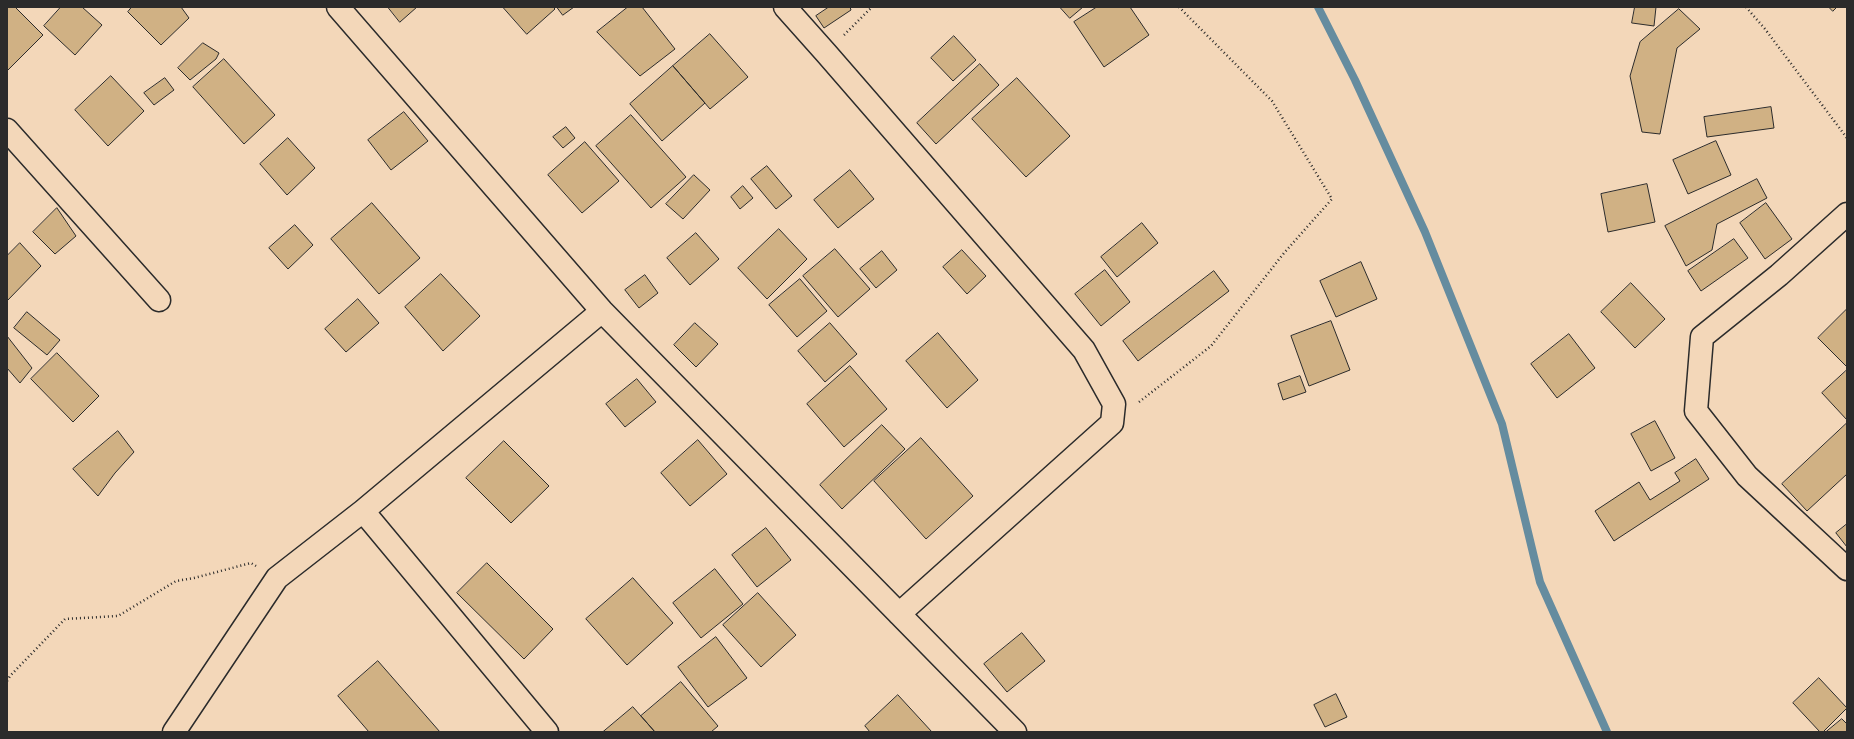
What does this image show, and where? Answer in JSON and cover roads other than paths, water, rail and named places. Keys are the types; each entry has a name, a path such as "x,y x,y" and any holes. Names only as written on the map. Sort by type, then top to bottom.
{"street":[{"path":"338,7 602,311 1015,732"},
{"path":"785,7 1084,350 1114,404 1112,423 899,614"},
{"path":"7,130 159,300"},
{"path":"1847,214 1778,275 1702,337 1696,411 1747,476 1847,569"},
{"path":"174,732 277,578 364,511 602,311"},
{"path":"364,511 547,732"}],"waterway":[{"path":"1318,7 1355,80 1425,232 1502,424 1540,582 1607,732"}]}
